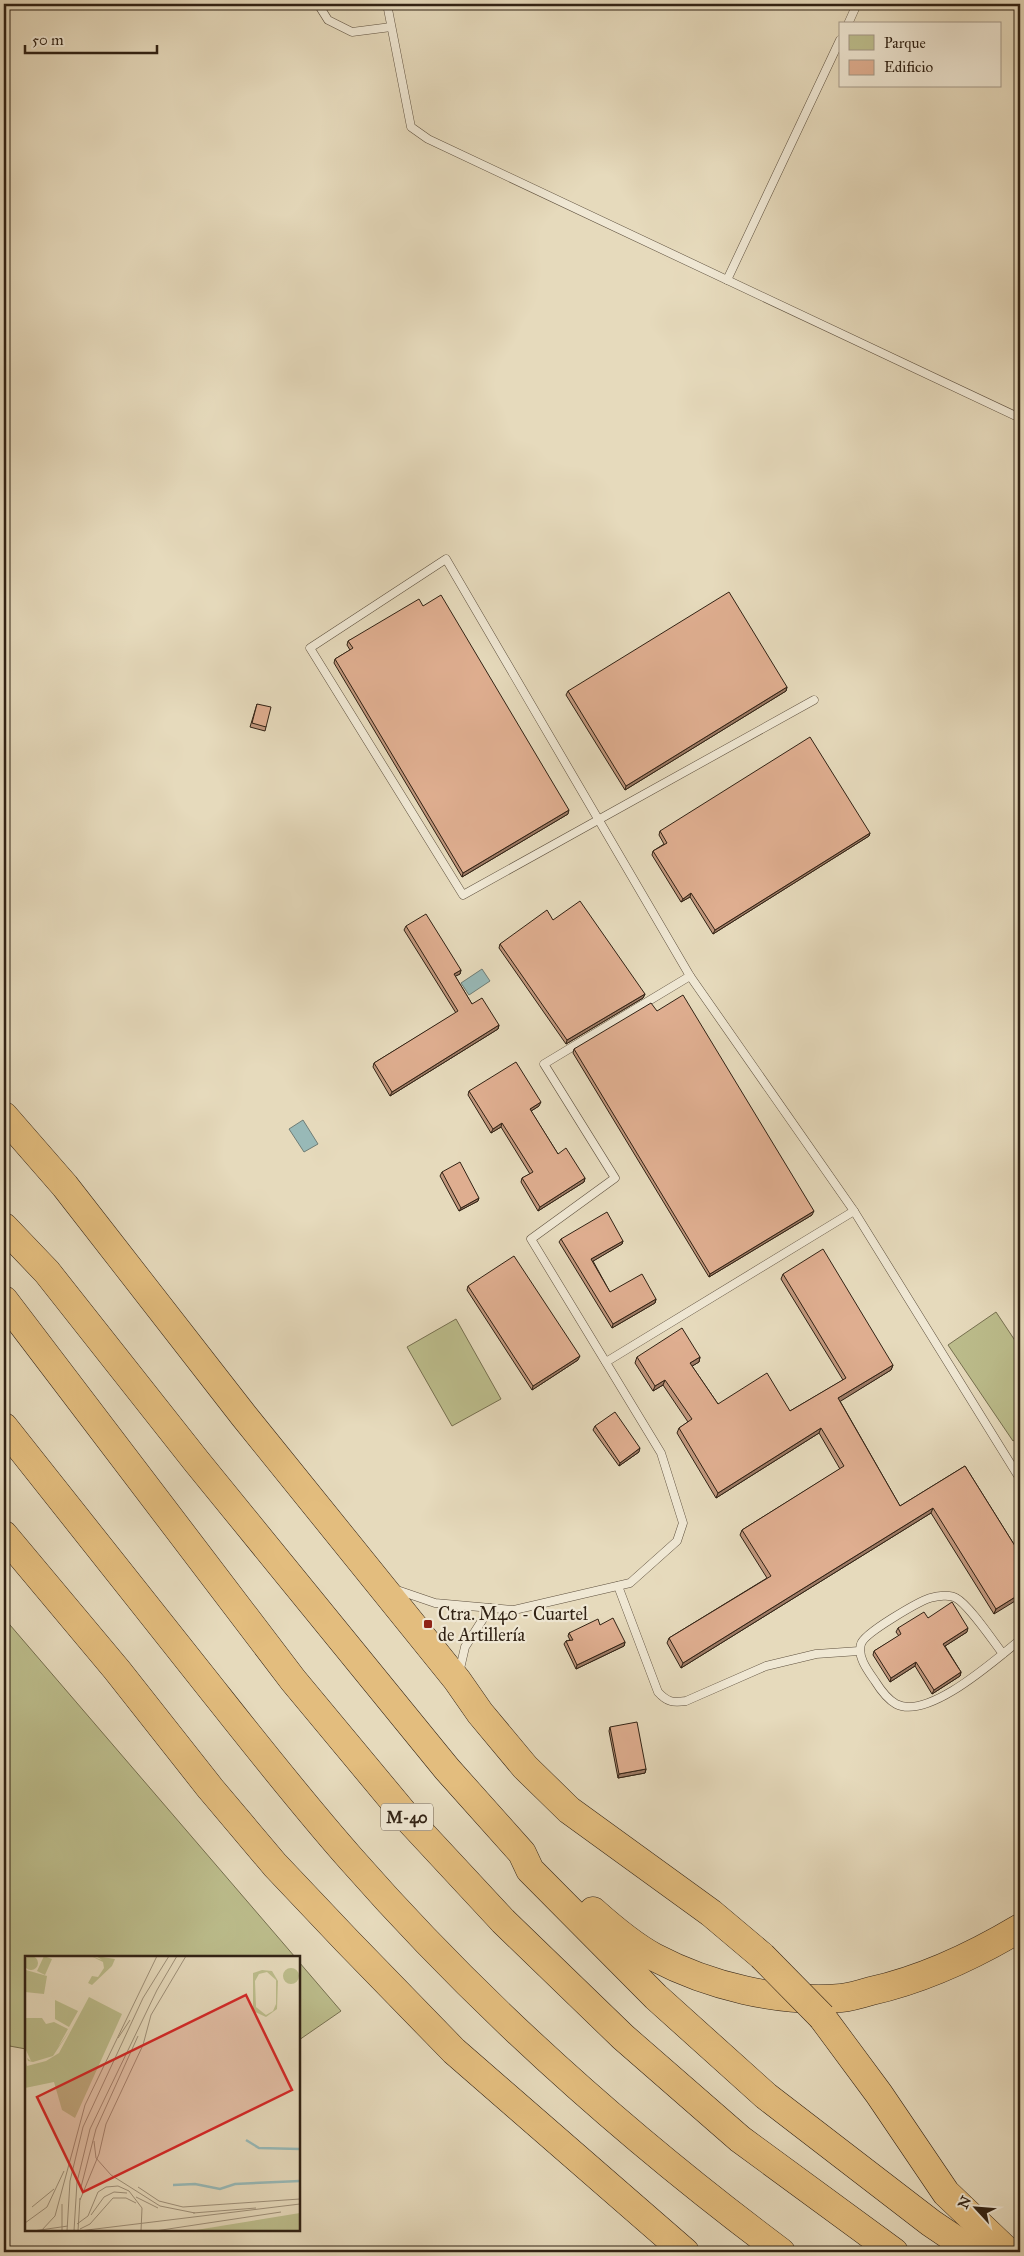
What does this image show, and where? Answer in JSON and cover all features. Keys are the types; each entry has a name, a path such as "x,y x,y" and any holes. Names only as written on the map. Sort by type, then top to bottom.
{"highway":[{"path":"4,1116 65,1186 244,1416 457,1680 480,1714 525,1767 569,1810 711,1913 762,1956 822,2017 879,2094 946,2193 1008,2252"},
{"path":"4,1227 47,1272 197,1462 447,1769 522,1853 530,1870 656,1997 759,2089 931,2223 974,2252"},
{"name":"M-40","path":"4,1300 293,1680 411,1822 503,1921 624,2037 740,2139 894,2252"},
{"path":"4,1427 243,1728 345,1852 449,1964 586,2093 702,2193 781,2252"},
{"path":"4,1535 117,1670 275,1865 347,1941 454,2051 685,2252"},
{"path":"522,1853 542,1859 559,1881 611,1927 654,1957 711,1981 784,1998 842,1998 902,1984 939,1971 994,1944 1020,1928"}],"lane":[{"path":"318,4 328,20 352,32 391,27"},
{"path":"387,4 412,127 428,140 1020,418"},
{"path":"849,22 857,4"},
{"path":"727,280 839,42"},
{"path":"814,700 598,819 463,895 310,648 446,559 598,819 690,976 854,1211 1020,1479"},
{"path":"380,1584 435,1603 514,1610 630,1583 677,1541 683,1522 661,1453 532,1239 615,1178 544,1064 690,976"},
{"path":"606,1362 854,1211"},
{"path":"618,1586 658,1692 665,1700 674,1702 686,1701 766,1666 816,1654 860,1651"},
{"path":"1003,1654 966,1607 956,1598 944,1596 929,1598 871,1631 861,1641 860,1651 865,1666 882,1692 896,1704 911,1707 932,1702 969,1681 1003,1654 1020,1640"},
{"path":"457,1680 465,1648 490,1608"}],"green space":[{"path":"996,1312 1020,1348 1020,1436 1013,1441 948,1345"},
{"path":"456,1319 501,1399 452,1426 407,1347"},
{"path":"4,1618 294,1956 25,1956 25,2049 4,2045"},
{"path":"300,1963 341,2011 300,2039"}],"water":[{"path":"482,969 490,981 469,995 461,983"},
{"path":"303,1120 318,1144 304,1152 289,1129"}],"building":[{"path":"729,592 787,687 626,786 568,691"},
{"path":"441,595 569,810 463,873 335,659 353,648 348,641 419,599 423,606"},
{"path":"257,704 271,707 266,727 252,723"},
{"path":"810,737 870,833 715,930 691,893 683,899 653,851 667,843 660,831"},
{"path":"580,901 645,994 567,1040 500,944 547,910 553,920"},
{"path":"426,914 461,970 454,974 472,1004 482,998 499,1025 392,1092 374,1063 458,1011 406,926"},
{"path":"683,995 814,1211 710,1274 574,1049 651,1003 657,1011"},
{"path":"516,1062 541,1102 530,1109 558,1154 566,1148 585,1178 540,1207 522,1178 533,1172 502,1123 493,1129 469,1091"},
{"path":"460,1162 479,1198 461,1208 442,1172"},
{"path":"607,1212 623,1241 591,1259 610,1292 642,1274 656,1299 613,1324 561,1239"},
{"path":"823,1249 893,1365 838,1398 900,1506 965,1466 1020,1554 1020,1594 996,1609 933,1508 683,1663 669,1638 771,1576 742,1530 844,1466 821,1428 718,1493 679,1428 692,1419 665,1380 655,1386 637,1357 682,1328 700,1357 690,1363 718,1404 767,1373 790,1411 846,1378 783,1274"},
{"path":"514,1256 580,1356 533,1386 468,1286"},
{"path":"615,1412 640,1448 620,1463 595,1426"},
{"path":"952,1602 968,1628 943,1644 961,1672 934,1690 916,1662 891,1678 874,1651 901,1634 898,1628 924,1612 928,1618"},
{"path":"613,1618 625,1642 577,1665 566,1641 573,1640 569,1633 598,1619 600,1625"},
{"path":"637,1722 646,1769 619,1774 610,1727"}],"place":[{"name":"Ctra. M40 - Cuartel de Artillería","path":"428,1624"}]}
